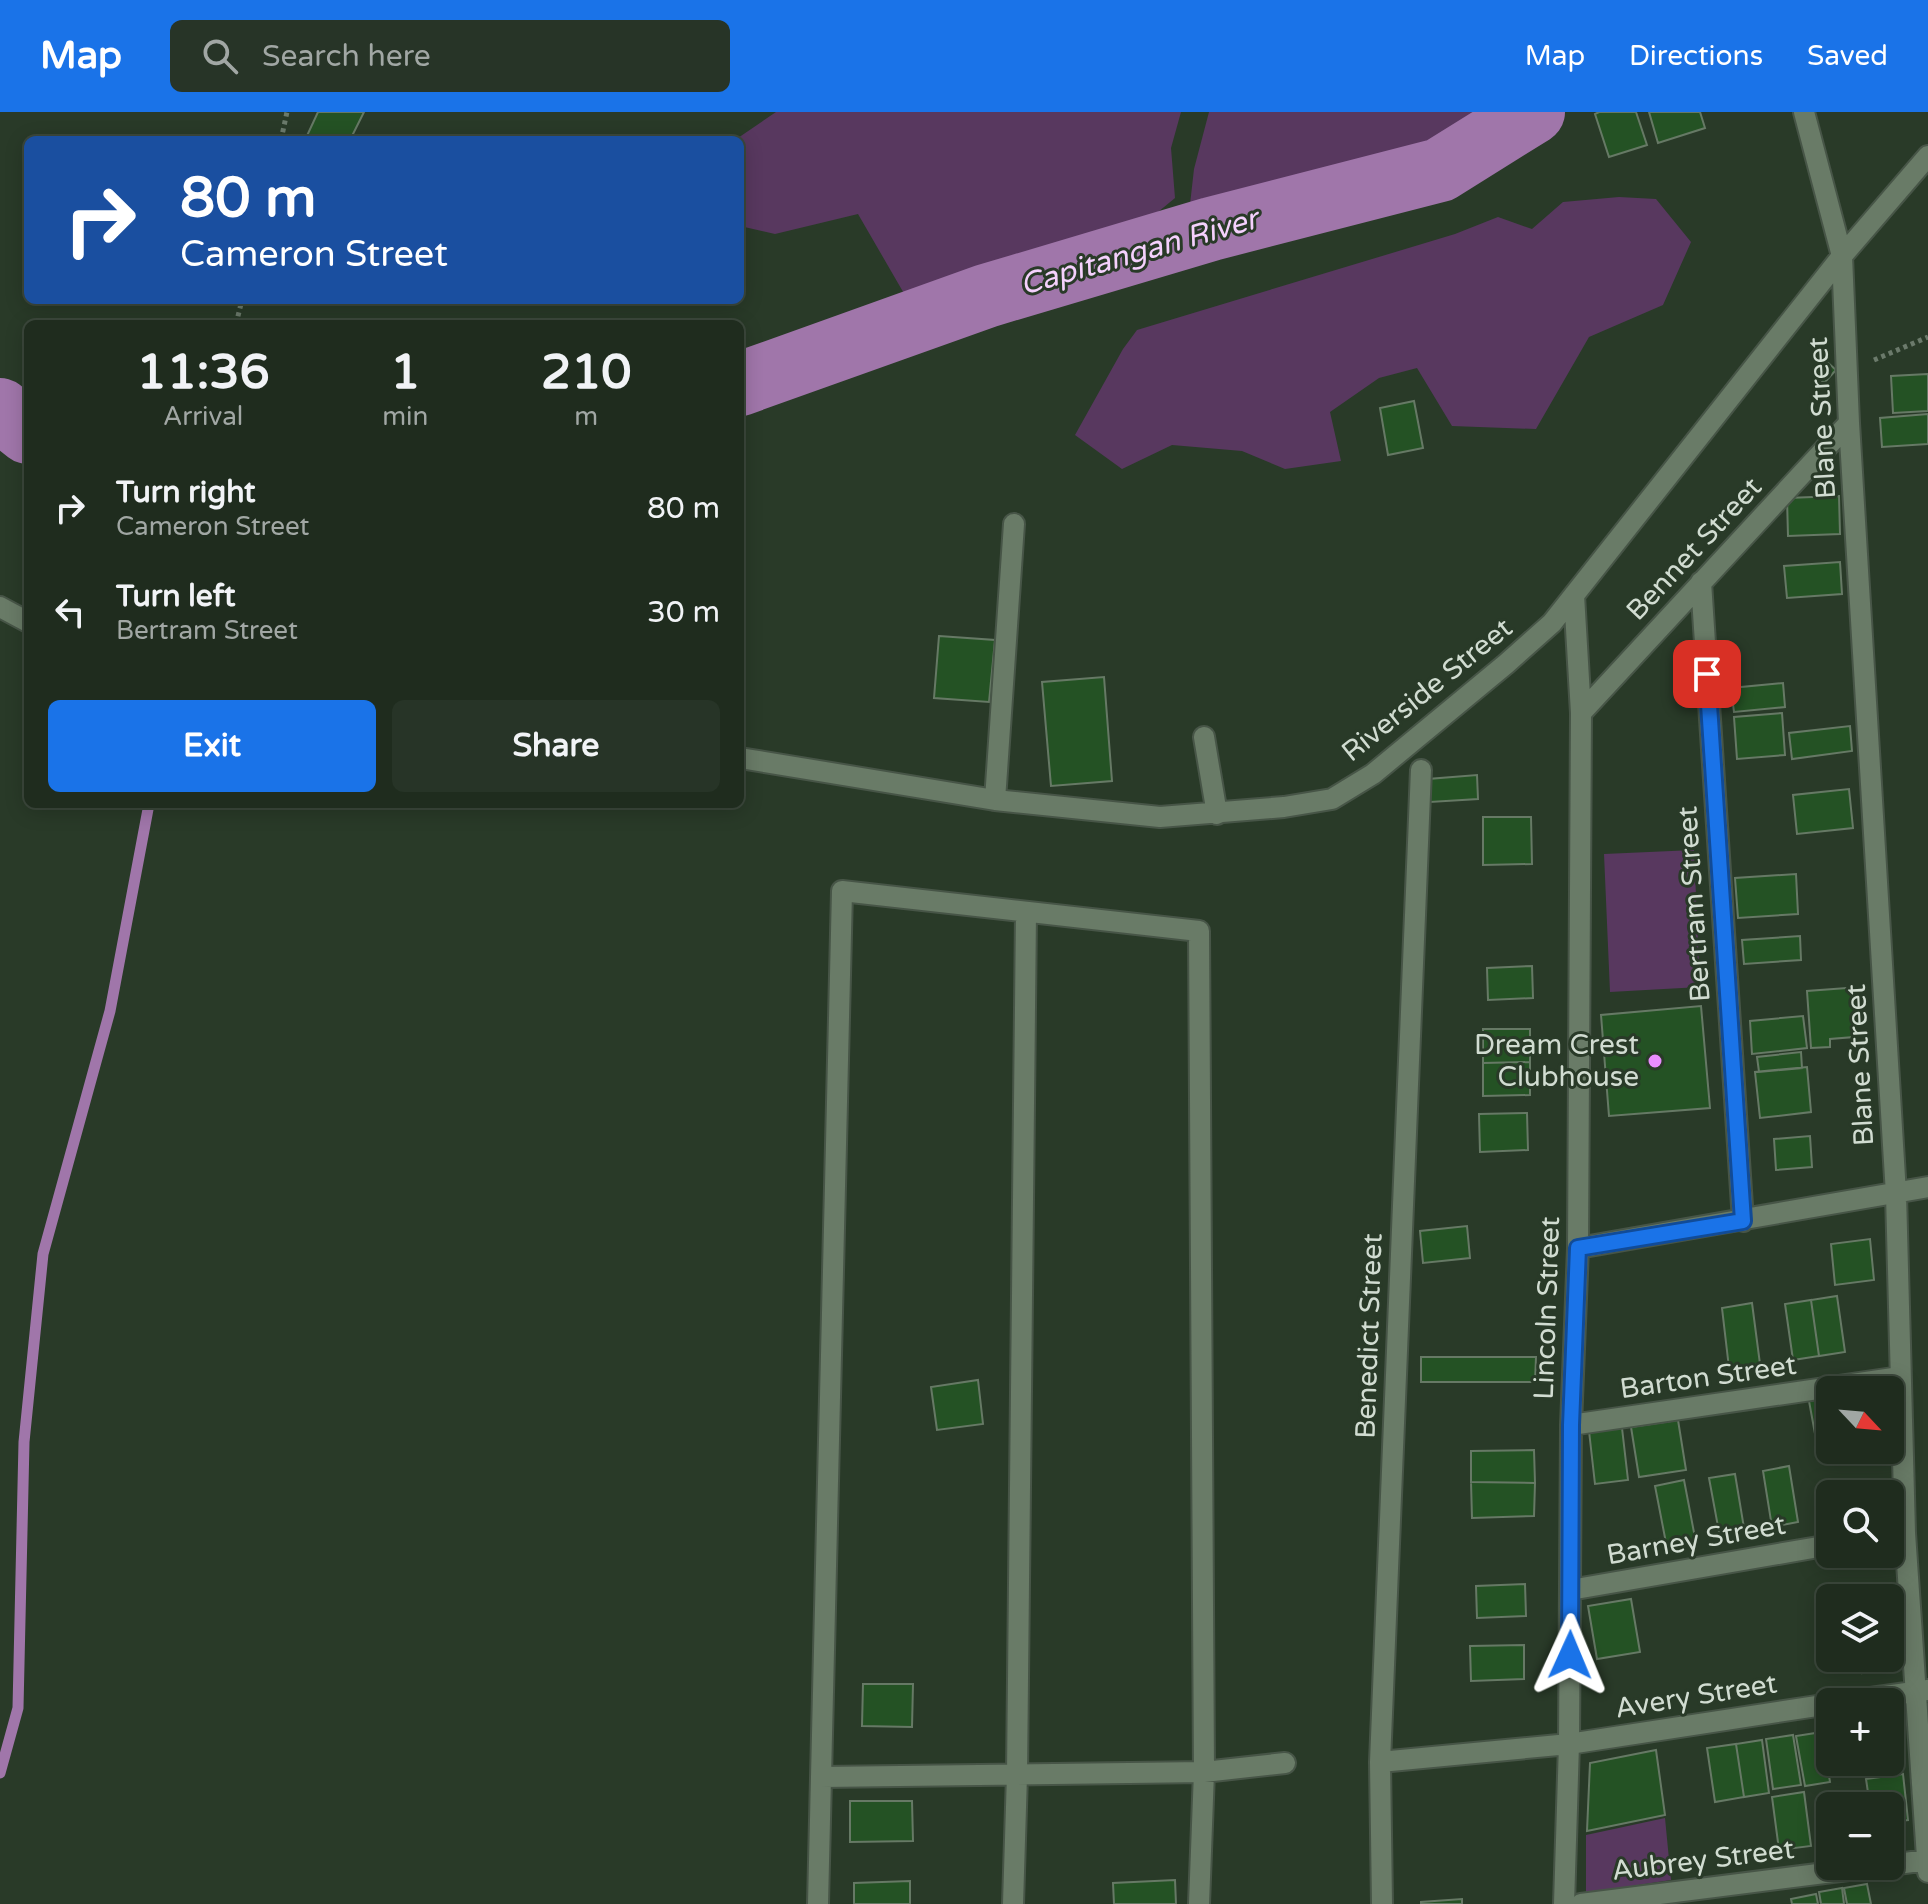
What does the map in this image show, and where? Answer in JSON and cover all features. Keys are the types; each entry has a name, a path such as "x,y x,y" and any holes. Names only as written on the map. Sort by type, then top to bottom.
{"street":[{"name":"Blane Street","path":"1804,112 1842,256 1849,423 1896,1194 1900,1376"},
{"name":"Riverside Street","path":"744,759 995,800 1160,817 1217,814 1332,799 1373,774 1552,623 1842,256 1928,156"},
{"name":"Bennet Street","path":"1581,713 1849,423"},
{"path":"995,800 1014,524"},
{"name":"Bertram Street","path":"1701,582 1743,1221"},
{"name":"Lincoln Street","path":"1564,1904 1569,1744 1571,1425 1578,1248 1581,713 1574,595"},
{"path":"0,607 24,620"},
{"path":"1204,737 1217,814"},
{"name":"Benedict Street","path":"1382,1904 1380,1762 1421,770"},
{"path":"818,1904 842,891 1199,931 1204,1772 1199,1904"},
{"path":"1013,1904 1026,912"},
{"path":"1578,1248 1928,1187"},
{"name":"Barton Street","path":"1571,1425 1816,1389"},
{"name":"Barney Street","path":"1570,1590 1816,1547"},
{"name":"Blane Street","path":"1903,1568 1922,1690 1928,1872"},
{"name":"Avery Street","path":"1380,1762 1569,1744 1816,1706"},
{"path":"822,1777 1204,1772 1285,1763"},
{"path":"1904,1863 1927,1860"},
{"name":"Aubrey Street","path":"1581,1904 1816,1874"}],"path":[{"path":"282,136 287,112"},
{"path":"1847,372 1928,337"}],"shaded area":[{"path":"776,112 1181,112 1171,148 1175,198 1107,254 913,309 858,214 775,234 744,227 744,136 741,136"},
{"path":"1209,112 1533,112 1520,127 1411,165 1238,234 1188,222 1194,169"},
{"path":"1619,197 1656,199 1691,242 1663,305 1589,337 1536,429 1452,426 1417,368 1379,378 1330,412 1341,461 1285,469 1242,451 1172,445 1122,469 1075,435 1137,330 1455,234 1498,217 1532,229 1563,202"},
{"path":"1694,850 1700,987 1610,992 1604,854"},
{"path":"1665,1818 1671,1880 1586,1893 1586,1835"}],"building":[{"path":"318,112 364,112 352,136 307,136"},
{"path":"1636,112 1647,145 1609,157 1595,114"},
{"path":"1649,112 1700,112 1705,128 1658,143"},
{"path":"1826,361 1836,370 1824,383 1815,373"},
{"path":"1928,374 1928,411 1893,413 1891,376"},
{"path":"1414,401 1423,448 1388,455 1380,408"},
{"path":"1928,414 1928,444 1882,447 1880,418"},
{"path":"1839,496 1840,534 1788,536 1787,498"},
{"path":"1840,562 1842,594 1787,598 1784,566"},
{"path":"939,636 995,640 989,702 934,698"},
{"path":"1104,677 1112,781 1051,786 1042,682"},
{"path":"1783,683 1785,707 1734,712 1731,688"},
{"path":"1782,713 1785,755 1737,759 1734,717"},
{"path":"1850,726 1852,751 1792,759 1789,733"},
{"path":"1477,775 1478,799 1430,802 1428,779"},
{"path":"1849,789 1853,828 1797,834 1793,795"},
{"path":"1483,817 1531,817 1532,864 1483,865"},
{"path":"1796,874 1798,914 1738,918 1735,878"},
{"path":"1800,936 1801,960 1744,964 1742,940"},
{"path":"1532,966 1533,998 1488,1000 1487,968"},
{"path":"1860,987 1862,1014 1852,1015 1854,1037 1830,1039 1830,1047 1811,1048 1807,991"},
{"name":"Dream Crest Clubhouse","path":"1701,1006 1710,1108 1609,1116 1601,1015"},
{"path":"1803,1016 1807,1048 1752,1054 1750,1021"},
{"path":"1483,1029 1530,1029 1530,1062 1483,1063"},
{"path":"1801,1052 1802,1068 1759,1072 1757,1057"},
{"path":"1530,1062 1530,1095 1483,1096 1483,1063"},
{"path":"1807,1067 1811,1112 1760,1118 1755,1072"},
{"path":"1527,1113 1528,1150 1480,1152 1479,1114"},
{"path":"1810,1136 1812,1167 1776,1170 1774,1139"},
{"path":"1467,1226 1470,1258 1423,1263 1420,1231"},
{"path":"1870,1239 1874,1280 1835,1285 1831,1244"},
{"path":"1837,1296 1845,1352 1819,1356 1811,1300"},
{"path":"1811,1300 1819,1356 1793,1360 1785,1304"},
{"path":"1752,1303 1760,1364 1729,1368 1722,1308"},
{"path":"1421,1357 1536,1357 1535,1382 1421,1382"},
{"path":"978,1380 983,1424 937,1430 931,1387"},
{"path":"1816,1400 1816,1439 1809,1401"},
{"path":"1678,1420 1686,1470 1639,1477 1631,1427"},
{"path":"1622,1428 1628,1480 1595,1484 1589,1431"},
{"path":"1534,1450 1535,1483 1471,1482 1471,1451"},
{"path":"1789,1466 1798,1522 1772,1527 1763,1471"},
{"path":"1735,1474 1744,1528 1719,1532 1709,1478"},
{"path":"1684,1480 1696,1543 1667,1548 1655,1486"},
{"path":"1471,1482 1535,1483 1534,1516 1472,1518"},
{"path":"1525,1584 1526,1616 1477,1618 1476,1586"},
{"path":"1631,1599 1640,1652 1597,1659 1588,1606"},
{"path":"1524,1645 1524,1679 1471,1681 1470,1646"},
{"path":"863,1684 913,1684 912,1727 862,1726"},
{"path":"1816,1733 1816,1776 1829,1776 1830,1782 1805,1786 1796,1736"},
{"path":"1793,1735 1801,1785 1773,1789 1766,1739"},
{"path":"1762,1740 1769,1793 1744,1797 1736,1744"},
{"path":"1736,1744 1744,1797 1715,1802 1707,1748"},
{"path":"1656,1750 1665,1815 1587,1831 1590,1763"},
{"path":"1903,1776 1908,1820 1904,1820 1904,1792 1868,1792 1866,1779"},
{"path":"1804,1792 1811,1846 1779,1850 1772,1797"},
{"path":"850,1801 912,1801 913,1841 850,1842"},
{"path":"1175,1880 1176,1904 1114,1904 1113,1883"},
{"path":"910,1881 910,1904 854,1904 854,1883"},
{"path":"1867,1884 1871,1904 1847,1904 1844,1888"},
{"path":"1842,1888 1844,1904 1821,1904 1819,1892"},
{"path":"1816,1894 1818,1904 1792,1904 1791,1899"},
{"path":"1462,1899 1462,1904 1421,1904 1421,1902"}],"waterway":[{"name":"Capitangan River","path":"744,383 986,296 1211,229 1440,170 1533,112"},
{"name":"Capitangan River","path":"0,410 24,429"},
{"path":"0,1773 18,1708 24,1442 43,1254 110,1011 148,808"}],"place":[{"name":"Dream Crest Clubhouse","path":"1655,1061"}],"route":[{"path":"1570,1655 1571,1425 1578,1248 1743,1221 1707,674"}]}
